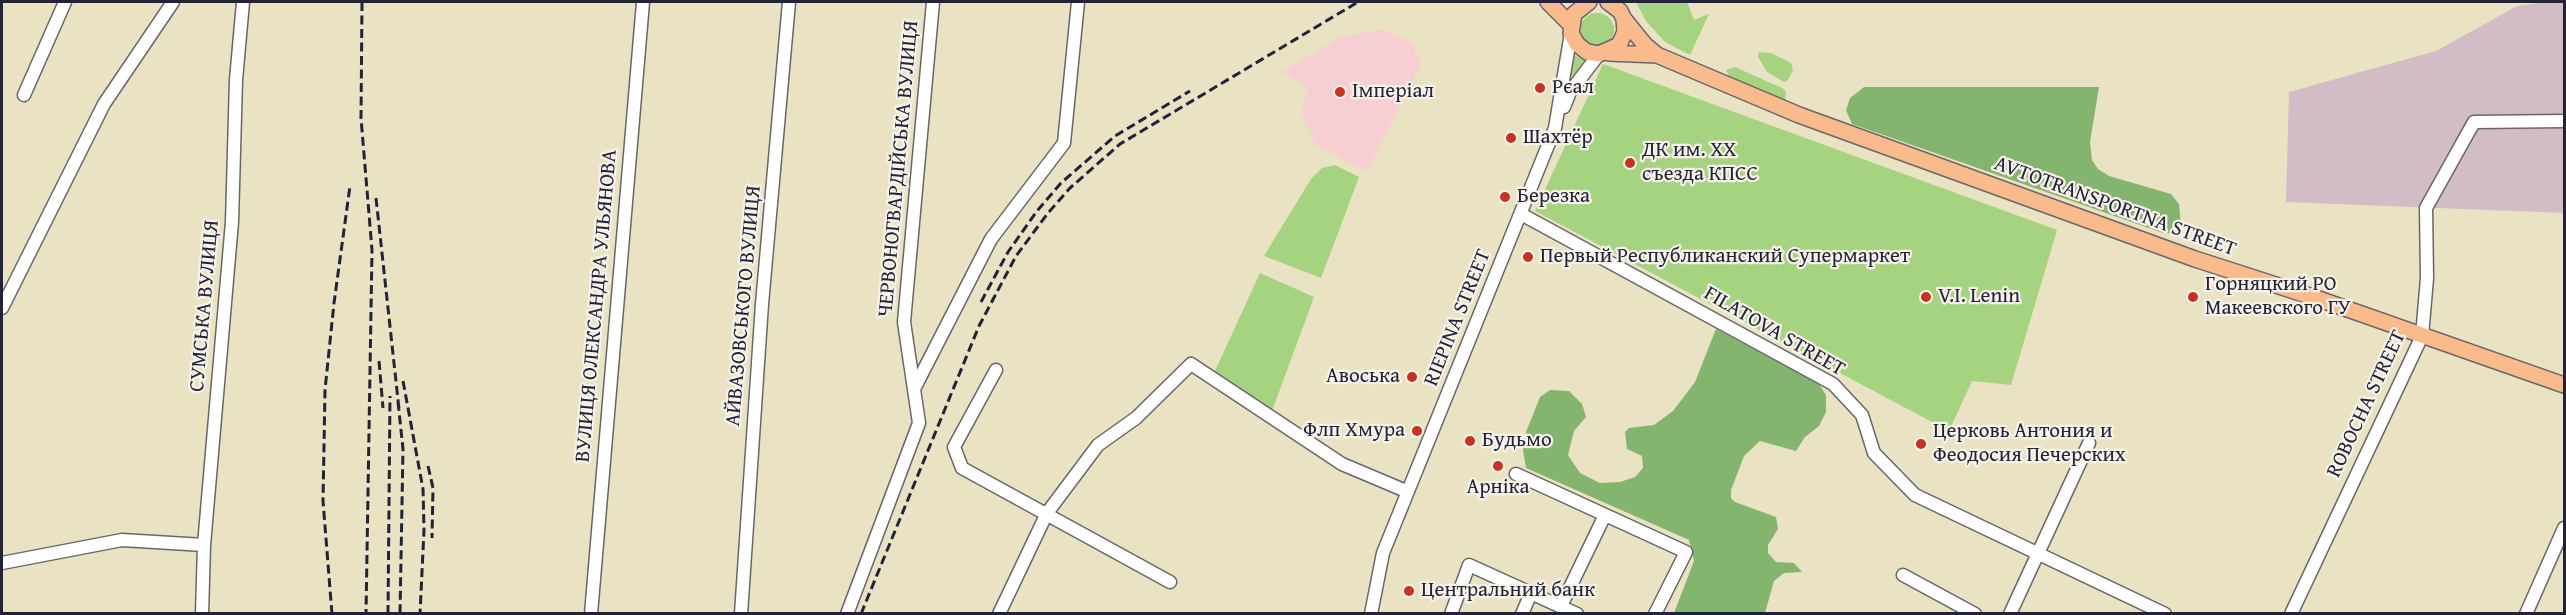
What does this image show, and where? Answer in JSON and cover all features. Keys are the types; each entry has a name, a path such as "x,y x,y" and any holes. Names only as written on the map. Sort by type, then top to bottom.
{"main road":[{"path":"1548,2 1571,29 1577,44 1587,52 1657,55"},
{"path":"1571,29 1574,14 1585,2"},
{"path":"1604,54 1619,45 1625,32 1617,8"},
{"path":"1617,8 1645,45 1657,55"},
{"name":"AVTOTRANSPORTNA STREET","path":"1657,55 1798,116 2195,260 2565,385"}],"street":[{"path":"24,95 65,2"},
{"path":"2,308 104,104 173,2"},
{"name":"СУМСЬКА ВУЛИЦЯ","path":"202,614 204,545 232,222 236,80 243,2"},
{"name":"ВУЛИЦЯ ОЛЕКСАНДРА УЛЬЯНОВА","path":"591,614 643,2"},
{"name":"АЙВАЗОВСЬКОГО ВУЛИЦЯ","path":"741,614 762,304 789,2"},
{"name":"ЧЕРВОНОГВАРДІЙСЬКА ВУЛИЦЯ","path":"847,614 919,423 904,322 933,2"},
{"path":"914,389 991,239 1064,143 1078,2"},
{"name":"RIEPINA STREET","path":"1372,613 1383,553 1406,491 1446,401 1555,128 1571,29"},
{"path":"1555,128 1570,92 1604,54"},
{"name":"ROBOCHA STREET","path":"2291,614 2422,336 2427,278 2426,208 2474,122 2565,121"},
{"name":"FILATOVA STREET","path":"1521,214 1833,384 1862,414 1874,453 1915,495 2165,614"},
{"path":"999,614 1046,514 1098,445 1136,418 1191,364 1342,464 1406,491"},
{"path":"996,370 954,447 962,468 1170,582"},
{"path":"2010,614 2089,443"},
{"path":"1516,474 1686,552 1655,614"},
{"path":"1561,606 1605,514"},
{"path":"2526,614 2565,528"},
{"path":"2,563 122,540 204,545"},
{"path":"1452,614 1469,565 1577,614"},
{"path":"1903,575 1975,614"},
{"path":"1522,614 1531,593"}],"shaded area":[{"path":"2564,2 2564,213 2286,202 2289,92 2436,51 2517,6"},
{"path":"1383,29 1410,42 1422,63 1366,171 1316,145 1301,113 1308,88 1283,72 1339,38"}],"green space":[{"path":"1636,2 1687,2 1694,20 1709,14 1690,55 1665,42 1646,21"},
{"path":"1597,13 1609,18 1614,30 1609,42 1597,47 1585,42 1580,30 1585,18"},
{"path":"1759,52 1771,53 1791,63 1793,70 1788,80 1784,82 1767,72 1758,57"},
{"path":"1574,55 1587,62 1572,76 1570,75"},
{"path":"1603,64 2057,230 2011,385 1972,381 1949,431 1535,211"},
{"path":"1735,67 1782,88 1786,92 1785,100 1729,76 1726,70"},
{"path":"1864,87 2099,87 2090,142 2092,160 2098,169 2109,176 2171,194 2179,204 2181,227 2177,234 2163,233 1852,124 1846,110 1850,98"},
{"path":"1335,165 1359,177 1321,278 1264,256 1311,179 1322,168"},
{"path":"1260,273 1314,297 1272,411 1214,373"},
{"path":"1716,329 1819,384 1826,395 1826,412 1819,426 1805,437 1796,451 1760,441 1744,456 1731,490 1731,498 1735,502 1776,517 1778,529 1768,545 1768,553 1776,562 1794,563 1802,572 1784,573 1774,581 1765,613 1674,613 1694,561 1689,540 1526,468 1523,450 1526,432 1540,397 1550,390 1569,391 1582,404 1586,417 1574,431 1568,455 1580,473 1600,483 1620,482 1635,477 1643,468 1642,456 1627,449 1625,432 1629,428 1654,425 1673,411 1695,382"}],"railway":[{"path":"362,2 361,118 372,250 366,614"},
{"path":"861,614 979,326 1016,256 1048,213 1070,188 1120,144 1358,2"},
{"path":"981,302 1008,252 1037,211 1061,183 1115,136 1190,91"},
{"path":"332,614 323,501 325,390 350,186"},
{"path":"376,198 399,409"},
{"path":"379,361 383,408"},
{"path":"403,381 423,489 424,530 420,614"},
{"path":"388,614 390,396"},
{"path":"398,402 403,449 400,614"},
{"path":"428,466 433,488 432,538"}],"place":[{"name":"Рєал","path":"1540,88"},
{"name":"Імперіал","path":"1340,92"},
{"name":"Шахтёр","path":"1511,138"},
{"name":"ДК им. XX съезда КПСС","path":"1630,163"},
{"name":"Березка","path":"1505,197"},
{"name":"Первый Республиканский Супермаркет","path":"1528,257"},
{"name":"V.I. Lenin","path":"1926,297"},
{"name":"Горняцкий РО Макеевского ГУ","path":"2193,297"},
{"name":"Авоська","path":"1412,377"},
{"name":"Флп Хмура","path":"1417,431"},
{"name":"Будьмо","path":"1470,441"},
{"name":"Церковь Антония и Феодосия Печерских","path":"1921,444"},
{"name":"Арніка","path":"1498,466"},
{"name":"Центральний банк","path":"1409,591"}]}
